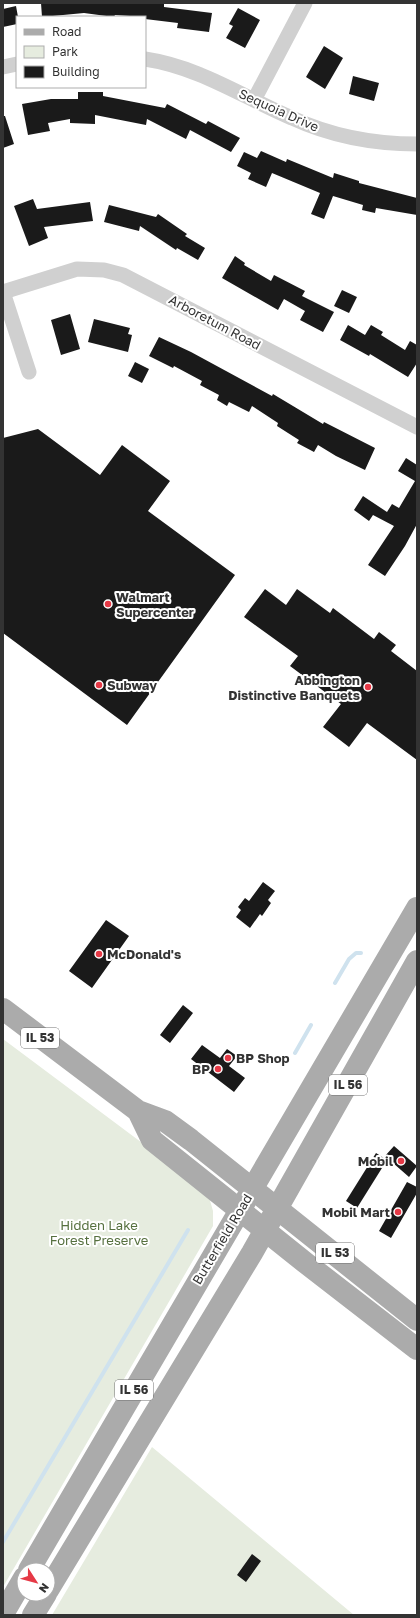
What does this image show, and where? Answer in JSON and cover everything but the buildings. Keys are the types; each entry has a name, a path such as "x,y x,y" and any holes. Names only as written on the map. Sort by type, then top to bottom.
{"main road":[{"name":"Butterfield Road","path":"34,1562 239,1209 417,908"},
{"name":"IL 56","path":"56,1577 330,1118 417,961"},
{"name":"IL 53","path":"3,1009 138,1111 166,1121 277,1207 417,1320"},
{"name":"IL 53","path":"138,1111 152,1140 264,1230 417,1349"},
{"path":"3,1614 16,1592"},
{"path":"33,1615 41,1602"}],"street":[{"path":"254,100 305,3"},
{"name":"Sequoia Drive","path":"146,59 173,65 199,74 292,118 338,134 383,143 417,144"},
{"path":"3,67 16,64"},
{"name":"Arboretum Road","path":"3,292 76,269 104,270 123,275 417,428"},
{"path":"3,292 29,372"}],"green space":[{"name":"Hidden Lake Forest Preserve","path":"3,1039 173,1166 209,1197 213,1211 213,1226 18,1562 16,1562 16,1565 3,1587"},
{"path":"152,1447 354,1615 52,1615"}],"waterway":[{"path":"335,983 349,959 356,953 361,953"},
{"path":"295,1053 311,1025"},
{"path":"3,1542 188,1230"}],"place":[{"name":"Walmart Supercenter","path":"108,604"},
{"name":"Subway","path":"99,685"},
{"name":"Abbington Distinctive Banquets","path":"368,687"},
{"name":"McDonald's","path":"99,954"},
{"name":"BP Shop","path":"228,1058"},
{"name":"BP","path":"218,1069"},
{"name":"Mobil","path":"401,1161"},
{"name":"Mobil Mart","path":"398,1212"}]}
